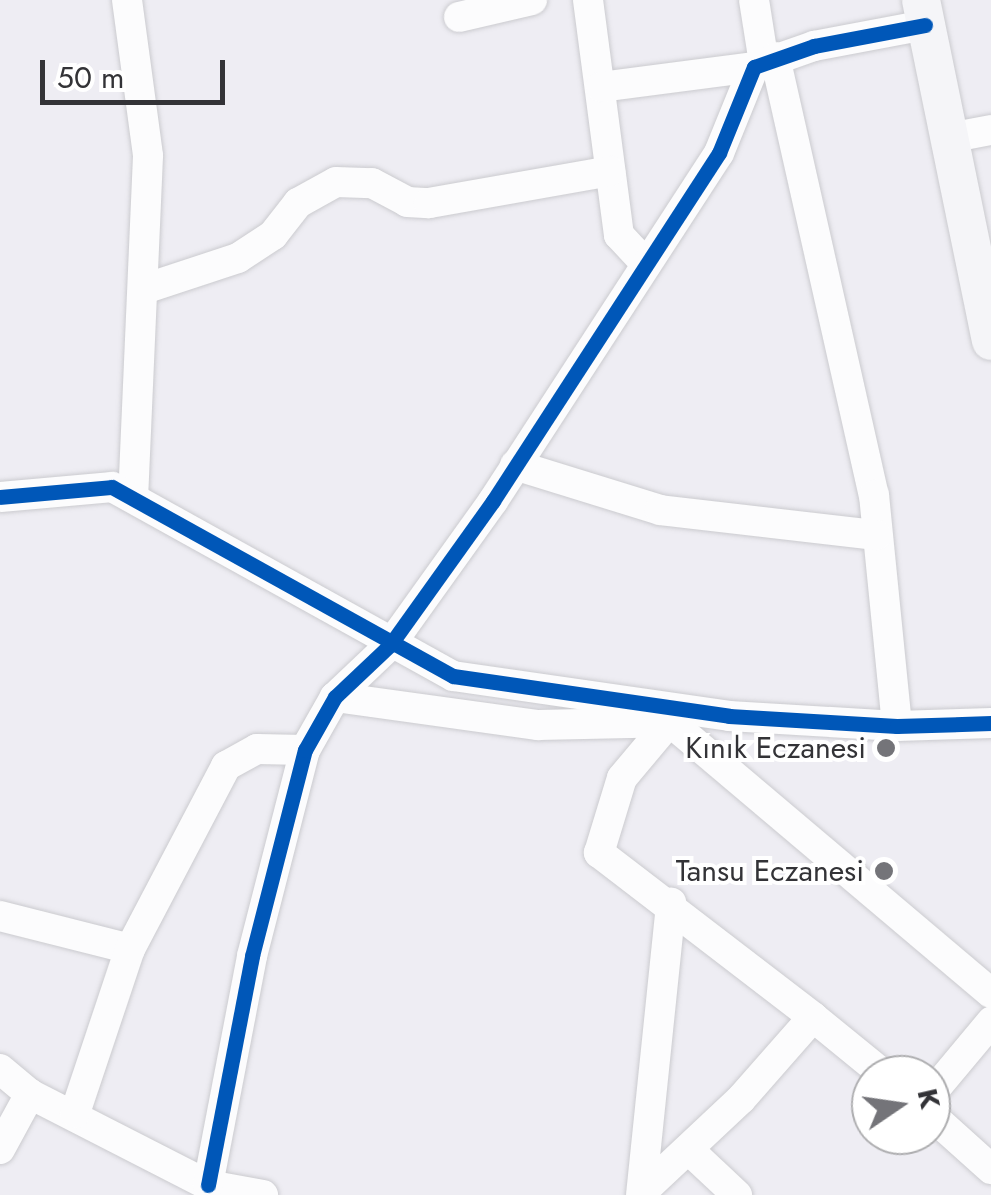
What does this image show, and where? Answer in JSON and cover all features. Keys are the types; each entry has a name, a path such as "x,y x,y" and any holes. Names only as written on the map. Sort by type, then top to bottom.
{"main road":[{"path":"923,12 991,342"}],"street":[{"path":"127,0 148,156 133,497"},
{"path":"459,17 532,0"},
{"path":"588,0 619,235 646,264"},
{"path":"754,0 764,62 830,286 877,535 897,726"},
{"path":"601,87 764,62 923,12"},
{"path":"210,1190 252,956 305,750 335,697 390,646 515,465 720,152 764,62"},
{"path":"950,138 991,130"},
{"path":"144,290 238,258 273,235 298,203 336,182 372,184 407,202 429,204 610,171"},
{"path":"515,465 660,510 877,535"},
{"path":"0,497 112,487 390,646 454,676 658,712 897,726 991,723"},
{"path":"335,697 538,725 658,712 991,994"},
{"path":"658,712 622,778 599,853 671,902 860,1055"},
{"path":"75,1113 130,949 226,766 257,749 305,750"},
{"path":"642,1192 671,902"},
{"path":"0,916 130,949"},
{"path":"642,1192 689,1150 813,1017"},
{"path":"951,1070 991,1022"},
{"path":"0,1069 30,1094 75,1113 210,1190 263,1195"},
{"path":"0,1148 30,1094"},
{"path":"951,1132 991,1169"},
{"path":"689,1150 737,1195"}],"cycle path":[{"path":"208,1185 252,956 305,750 335,697 390,645 493,501 719,153 754,67 814,46 925,25"},
{"path":"0,497 112,487 453,676 729,716 897,726 991,723"}],"place":[{"name":"Kınık Eczanesi","path":"886,748"},
{"name":"Tansu Eczanesi","path":"884,871"}]}
